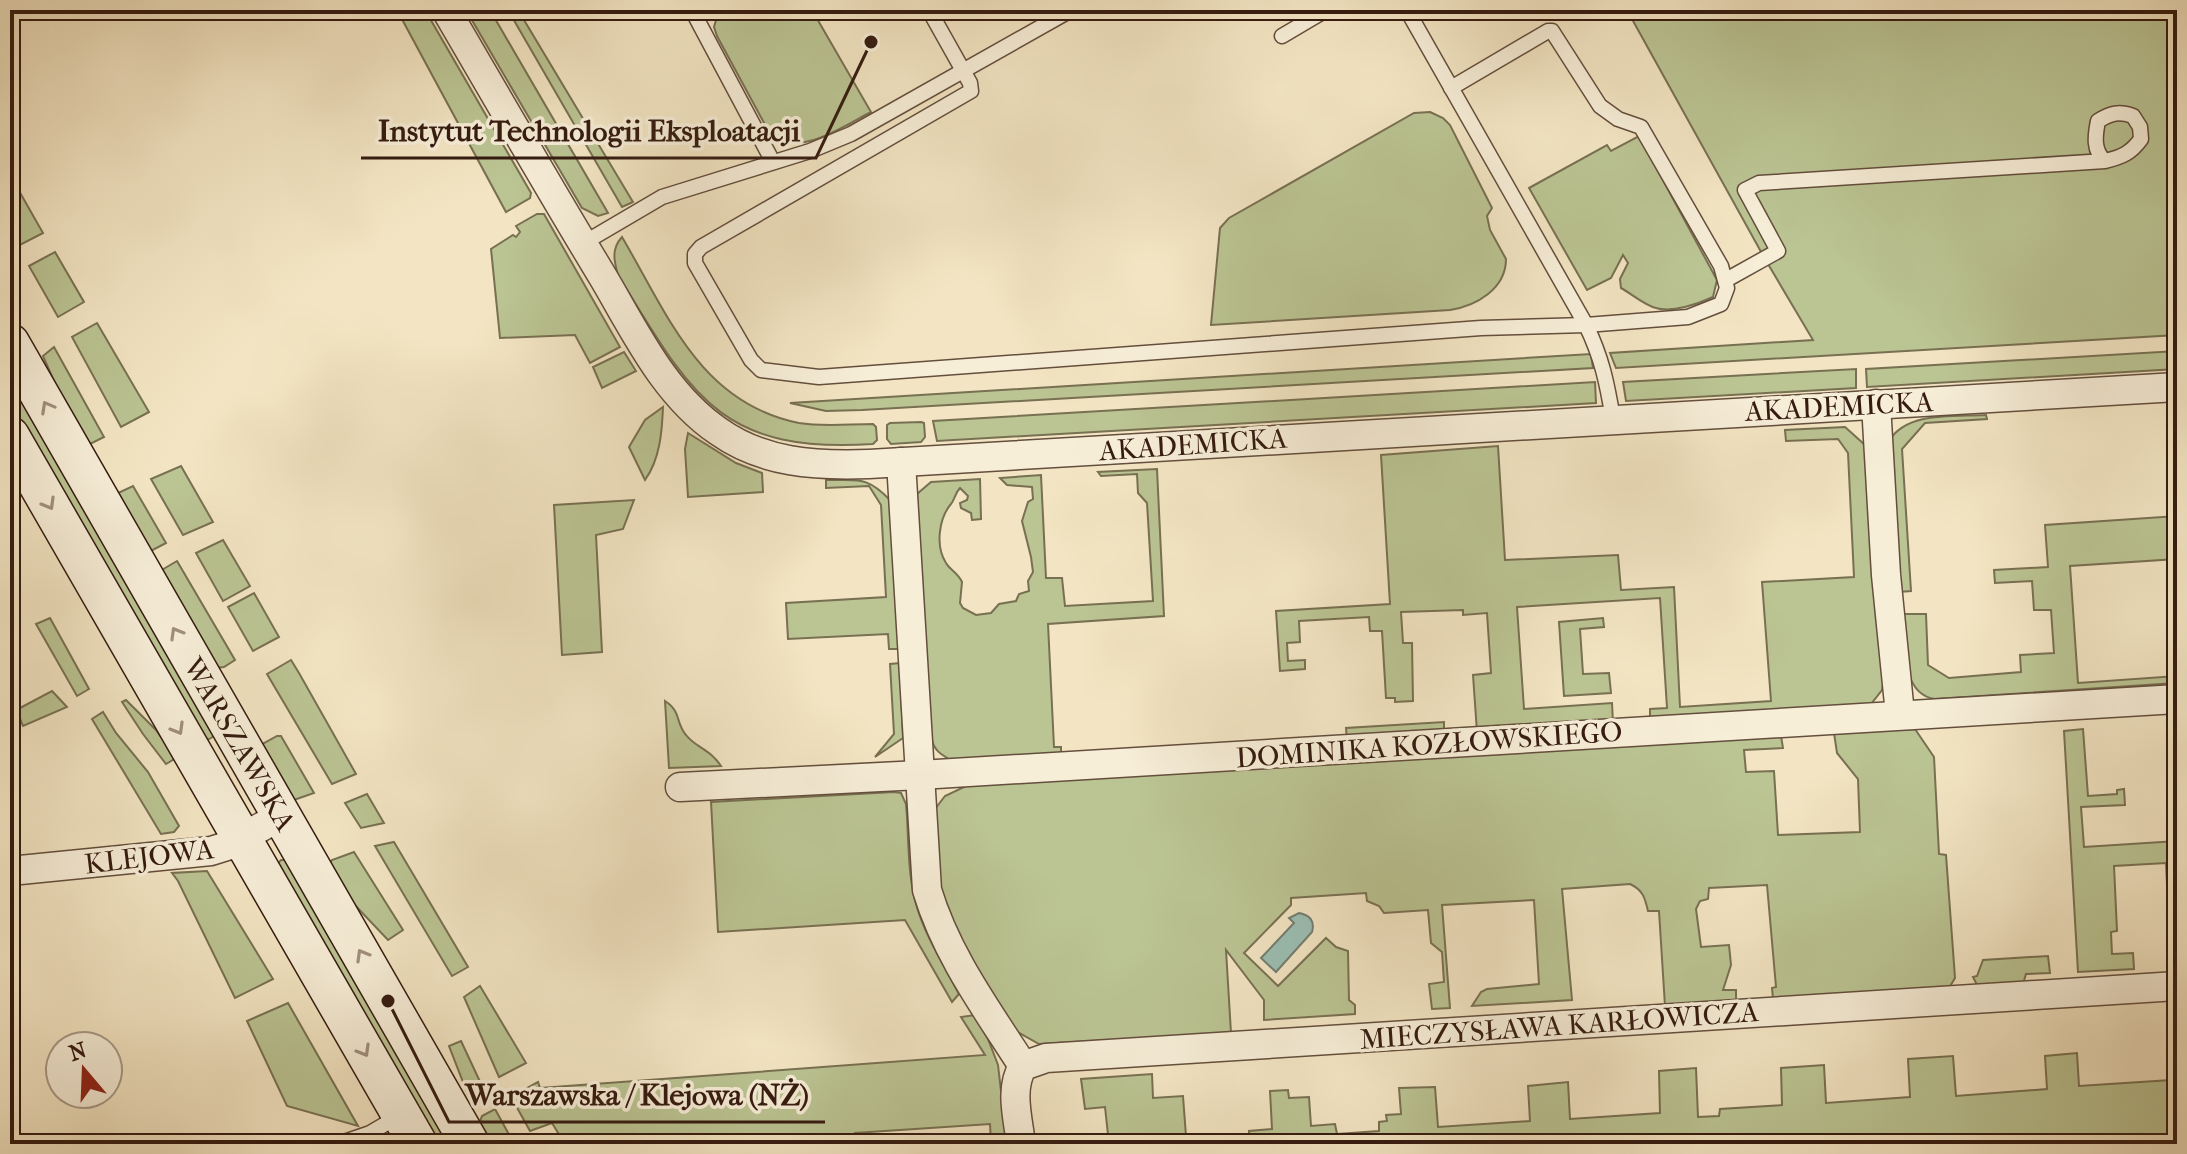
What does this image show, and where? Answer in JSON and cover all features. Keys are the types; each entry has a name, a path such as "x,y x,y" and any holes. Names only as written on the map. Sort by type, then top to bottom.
{"main road":[{"name":"WARSZAWSKA","path":"10,343 470,1144"},
{"name":"WARSZAWSKA","path":"10,436 409,1130"}],"street":[{"name":"AKADEMICKA","path":"446,10 582,244 680,399 718,432 762,454 784,460 833,465 901,462 2177,387"},
{"path":"1876,404 1886,575 1900,714"},
{"path":"901,462 927,890 938,925 959,967 1023,1066 1016,1076 1015,1088 1021,1144"},
{"name":"DOMINIKA KOZŁOWSKIEGO","path":"680,787 2177,699"},
{"name":"KLEJOWA","path":"10,871 189,855 227,846 281,816"},
{"name":"MIECZYSŁAWA KARŁOWICZA","path":"1023,1066 1046,1058 2177,986"}],"lane":[{"path":"692,10 773,162"},
{"path":"929,10 972,87 966,95 697,250 693,258 754,365 761,370 819,377 1465,329 1586,325 1698,314 1721,304 1726,296 1726,280 1641,127 1618,119 1600,106 1552,31 1451,88"},
{"path":"582,244 662,197 851,134 1071,10"},
{"path":"1282,36 1326,10"},
{"path":"1407,10 1586,325 1600,354 1613,419"},
{"path":"1726,280 1778,251 1745,190 1759,183 2105,161"},
{"path":"338,1144 370,1133 409,1130"}],"green space":[{"path":"397,10 425,10 531,193 530,198 506,212"},
{"path":"466,10 490,10 608,213 598,216 582,208"},
{"path":"508,10 518,10 633,202 622,207"},
{"path":"719,10 812,10 871,112 835,132 807,142 781,141 770,134 717,36 714,27"},
{"path":"1627,10 2023,10 2024,15 2093,10 2177,10 2177,335 1616,368 1610,353 1813,340"},
{"path":"1430,112 1450,125 1492,208 1487,216 1490,230 1506,259 1501,279 1488,294 1470,305 1450,310 1211,325 1220,228 1229,218 1414,113"},
{"path":"1639,136 1717,280 1713,297 1707,300 1670,309 1647,304 1621,288 1620,279 1628,263 1623,255 1611,278 1587,290 1529,188 1607,145 1611,151"},
{"path":"10,175 43,233 18,246 10,232"},
{"path":"537,214 544,214 620,347 590,363 575,335 500,338 491,249 513,235 516,237 520,232 516,226"},
{"path":"622,237 672,325 691,352 712,376 736,396 765,412 799,423 873,424 877,440 873,444 821,444 778,439 744,426 715,408 667,353 618,275 615,251"},
{"path":"55,252 84,302 58,317 29,266"},
{"path":"97,323 149,412 121,427 72,337"},
{"path":"54,347 104,437 88,445 43,356"},
{"path":"2177,351 2177,369 1867,387 1866,369"},
{"path":"624,352 636,371 602,388 593,367"},
{"path":"1591,354 1593,368 862,410 826,411 790,403"},
{"path":"1856,369 1856,388 1626,401 1623,382"},
{"path":"10,377 216,735 204,742 10,403"},
{"path":"1595,382 1596,403 937,441 933,421"},
{"path":"663,407 657,454 645,480 629,447 645,420"},
{"path":"1986,415 1987,419 1925,423 1902,449 1911,591 1899,592 1889,441 1897,431 1919,420"},
{"path":"890,423 924,423 925,437 921,442 891,444 887,439 887,425"},
{"path":"1845,427 1865,445 1884,679 1882,690 1871,704 1650,720 1650,709 1667,708 1660,598 1517,607 1524,709 1612,703 1613,723 1477,732 1473,675 1491,673 1487,613 1463,615 1463,610 1401,612 1403,643 1412,643 1413,701 1395,702 1395,698 1386,698 1382,631 1370,631 1369,617 1299,621 1300,642 1287,643 1288,661 1305,660 1305,669 1280,671 1276,611 1390,604 1381,455 1498,446 1505,560 1618,555 1621,590 1674,587 1680,707 1771,701 1762,582 1854,577 1848,453 1838,439 1786,441 1785,430"},
{"path":"688,433 736,463 762,473 763,492 688,497 685,449"},
{"path":"181,466 213,522 183,535 151,479"},
{"path":"1157,469 1164,616 1048,624 1054,747 1061,747 1061,757 954,762 942,755 931,736 917,494 931,482 980,479 981,519 972,520 971,513 961,508 960,503 968,496 960,488 947,510 940,532 940,549 946,563 962,582 960,603 976,615 991,613 999,604 1016,601 1019,594 1029,591 1028,581 1033,572 1022,521 1028,502 1033,499 1032,487 1007,485 1000,478 1041,475 1046,578 1062,578 1065,606 1153,601 1147,503 1138,493 1137,474 1101,476 1098,472"},
{"path":"826,480 868,483 890,500 900,649 889,649 888,634 788,639 786,603 886,597 881,505 869,486 826,488"},
{"path":"133,486 166,543 149,552 116,494"},
{"path":"634,500 623,529 596,535 602,652 562,655 554,505"},
{"path":"2177,516 2177,559 2070,566 2078,683 2177,676 2176,683 1935,699 1916,688 1906,665 1902,614 1926,614 1928,665 1949,678 2021,672 2020,655 2054,653 2051,610 2034,610 2032,581 1995,583 1994,570 2048,567 2045,525"},
{"path":"223,540 250,586 223,601 196,553"},
{"path":"177,561 235,660 224,667 215,668 160,571"},
{"path":"254,593 279,637 253,651 228,607"},
{"path":"50,618 89,689 77,696 36,624"},
{"path":"1603,618 1604,627 1580,629 1583,674 1609,673 1611,693 1564,696 1559,622"},
{"path":"291,660 356,774 332,784 267,674"},
{"path":"900,663 903,738 875,757 894,734 890,664"},
{"path":"52,691 67,707 23,726 20,708"},
{"path":"126,700 156,730 176,758 166,764 122,702"},
{"path":"665,701 674,709 686,735 721,766 669,768"},
{"path":"103,712 148,772 179,826 174,832 161,834 92,719"},
{"path":"1444,722 1444,734 1347,740 1346,728"},
{"path":"1915,729 1934,757 1939,854 1946,855 1955,978 1949,988 1773,999 1772,988 1776,987 1767,885 1709,888 1708,899 1700,901 1696,909 1701,947 1729,945 1731,965 1723,990 1736,990 1736,1002 1665,1006 1659,911 1648,911 1643,895 1630,884 1562,889 1572,1000 1472,1006 1481,992 1487,989 1539,984 1534,900 1442,905 1450,1008 1432,1009 1429,984 1444,982 1442,952 1431,943 1428,910 1384,913 1379,906 1367,901 1366,893 1291,898 1291,905 1244,953 1278,986 1326,938 1336,947 1348,951 1349,1000 1355,1005 1355,1014 1264,1020 1264,1000 1226,950 1231,1033 1039,1044 1016,1031 963,949 938,889 932,813 945,796 966,786 1781,736 1783,748 1744,750 1746,772 1774,771 1778,835 1860,832 1858,779 1837,753 1834,733"},
{"path":"2083,729 2088,796 2117,794 2117,790 2124,789 2125,805 2081,807 2084,847 2177,841 2177,947 2170,948 2166,863 2114,866 2117,931 2111,932 2112,954 2133,953 2134,969 2078,972 2064,731"},
{"path":"281,736 314,793 291,801 259,746"},
{"path":"901,793 906,804 911,879 916,904 930,939 959,994 952,1002 905,920 718,932 711,802"},
{"path":"367,794 384,823 361,828 345,803"},
{"path":"394,842 468,967 452,976 375,846"},
{"path":"354,852 403,930 388,940 352,902 328,866 332,860"},
{"path":"285,860 450,1144 436,1144 277,865"},
{"path":"207,871 273,979 235,998 172,873"},
{"path":"2048,956 2050,973 2026,974 2023,984 1978,987 1973,977 1977,976 1983,960"},
{"path":"480,986 526,1063 499,1077 464,997"},
{"path":"288,1003 358,1126 287,1106 247,1021"},
{"path":"975,1015 998,1065 1007,1144 991,1144 990,1124 855,1133 855,1144 541,1144 560,1136 552,1123 530,1131 511,1097 538,1082 540,1088 985,1055 961,1017"},
{"path":"461,1041 483,1088 468,1095 449,1046"},
{"path":"2177,1045 2177,1144 1109,1144 1105,1107 1085,1109 1081,1079 1152,1074 1153,1098 1183,1096 1186,1136 1208,1135 1209,1142 1249,1139 1249,1131 1272,1129 1270,1091 1288,1090 1289,1098 1309,1097 1311,1126 1335,1124 1337,1134 1379,1131 1379,1122 1387,1121 1386,1115 1401,1114 1399,1088 1435,1087 1438,1127 1530,1121 1528,1086 1568,1082 1570,1119 1660,1113 1659,1071 1696,1068 1698,1117 1719,1116 1720,1109 1782,1105 1781,1068 1824,1065 1826,1103 1910,1097 1908,1059 1953,1056 1956,1096 2047,1089 2045,1056 2077,1053 2079,1086 2171,1080 2169,1046"},
{"path":"495,1109 512,1140 505,1144 488,1144 479,1124 482,1116"}],"water":[{"path":"1299,913 1311,919 1312,932 1276,972 1261,958 1294,923 1289,918"}],"place":[{"name":"Instytut Technologii Eksploatacji","path":"871,42"},
{"name":"Warszawska / Klejowa (NŻ)","path":"388,1001"}]}
